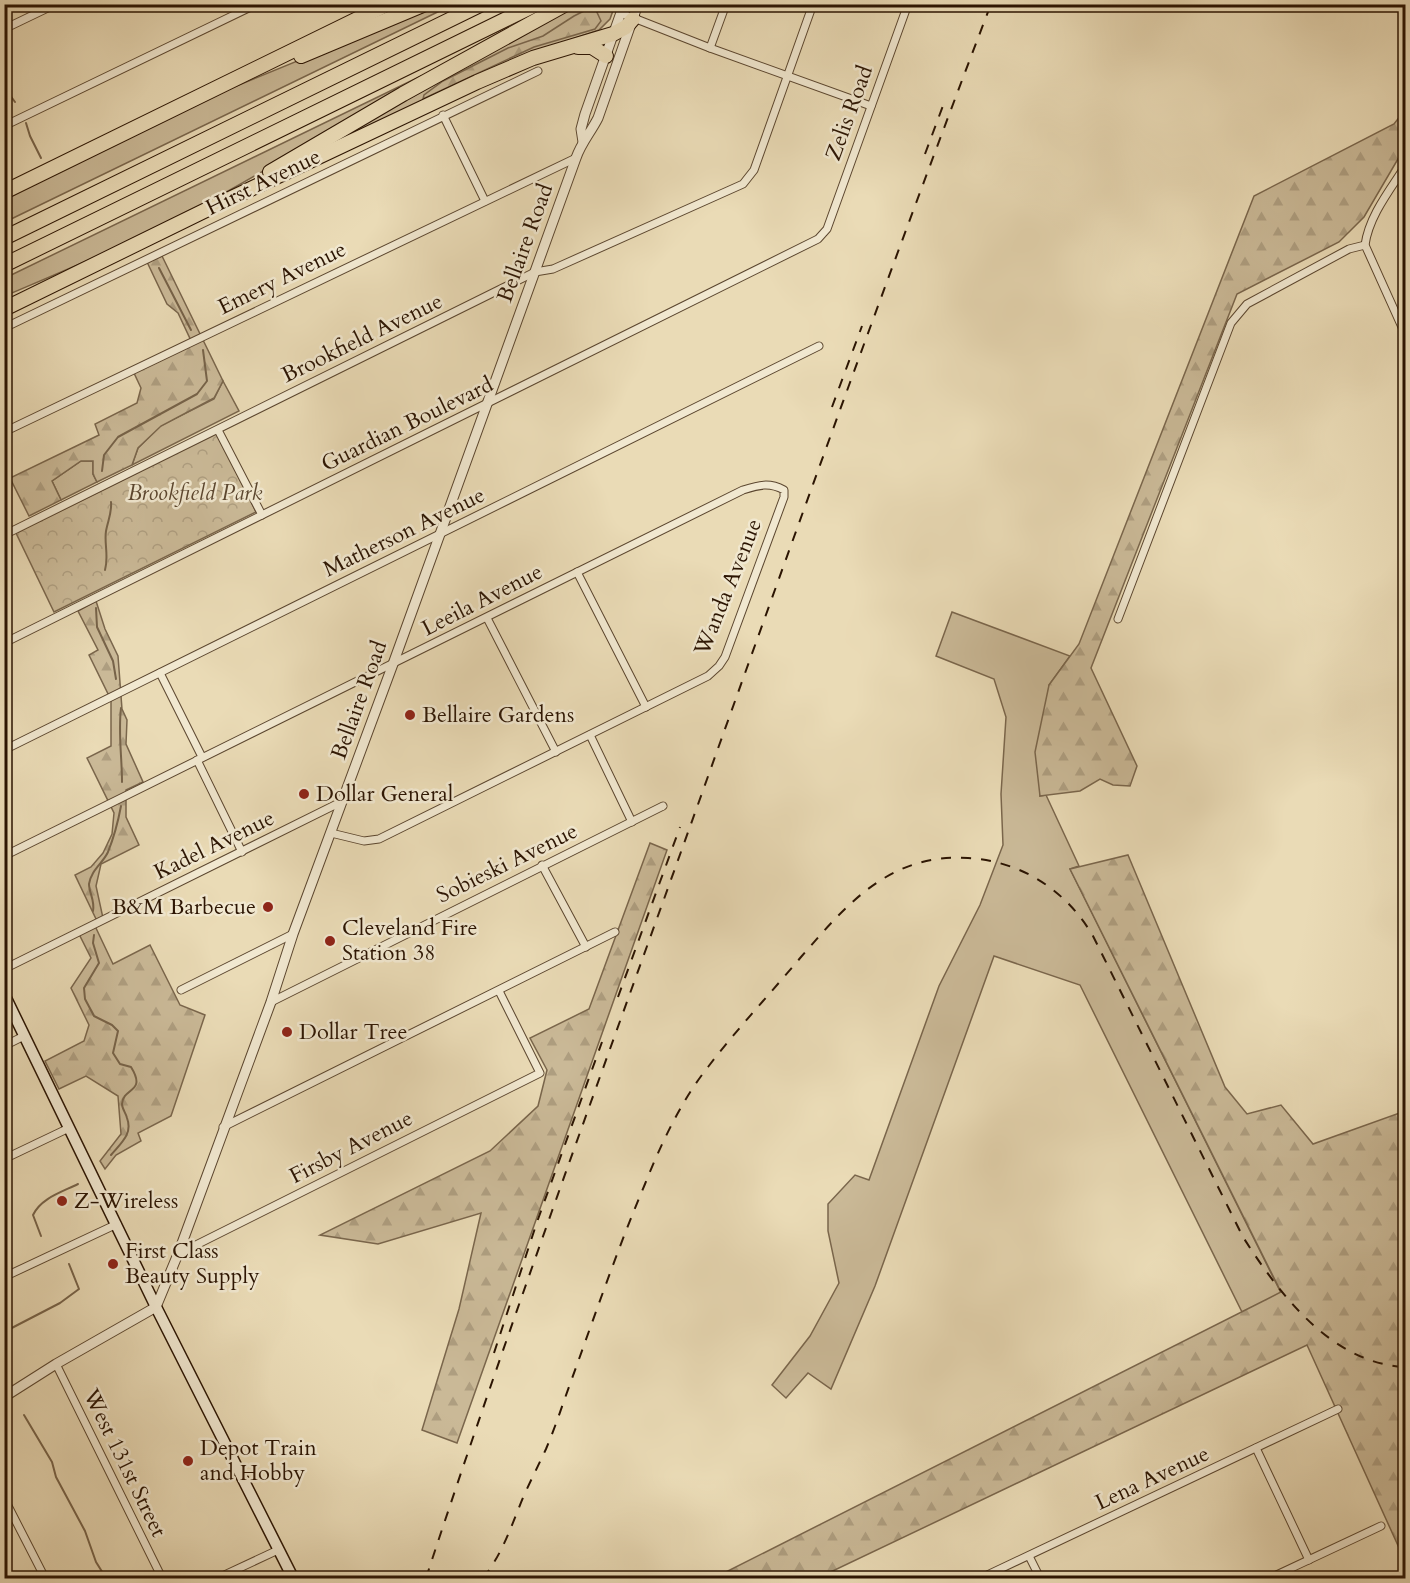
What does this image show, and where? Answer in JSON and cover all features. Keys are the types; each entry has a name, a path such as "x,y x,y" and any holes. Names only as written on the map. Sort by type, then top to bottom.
{"highway":[{"path":"6,192 388,4"},
{"path":"218,88 425,4"},
{"path":"4,238 482,4"},
{"path":"4,265 537,4"},
{"path":"204,211 403,94 566,4"},
{"path":"4,309 204,211 512,66 613,34 626,27 626,12"},
{"path":"561,50 588,46 606,56"},
{"path":"4,300 124,250"}],"main road":[{"path":"4,994 156,1307 293,1578"}],"street":[{"path":"4,29 56,4"},
{"path":"4,126 256,4"},
{"name":"Bellaire Road","path":"156,1307 178,1254 271,1002 293,934 576,158 598,118 626,12 638,4"},
{"path":"710,48 726,4"},
{"path":"787,76 813,4"},
{"name":"Zelis Road","path":"824,234 908,4"},
{"path":"626,12 710,48 871,106"},
{"name":"Bellaire Road","path":"583,142 581,129 613,34"},
{"name":"Hirst Avenue","path":"4,328 538,71"},
{"name":"Brookfield Avenue","path":"4,535 535,272 553,269 740,186 752,174 787,76"},
{"path":"443,115 486,201"},
{"name":"Emery Avenue","path":"4,432 576,158"},
{"path":"1406,165 1372,220 1365,245 1406,336"},
{"name":"Guardian Boulevard","path":"4,643 487,405 815,241 824,234"},
{"path":"1118,619 1231,323 1247,304 1349,249 1365,245"},
{"name":"Matherson Avenue","path":"4,750 819,346"},
{"path":"218,430 262,515"},
{"name":"Leeila Avenue","path":"4,856 743,490 761,484 773,484 784,490"},
{"name":"Wanda Avenue","path":"331,833 364,841 379,839 708,676 725,657 778,514 784,490"},
{"path":"577,572 646,707"},
{"path":"487,618 556,752"},
{"path":"160,673 242,852"},
{"path":"590,735 632,822"},
{"name":"Kadel Avenue","path":"4,969 343,801"},
{"name":"Sobieski Avenue","path":"271,1002 663,806"},
{"path":"542,865 586,947"},
{"path":"223,1127 615,932"},
{"path":"181,990 293,934"},
{"name":"Firsby Avenue","path":"178,1254 540,1073 499,991"},
{"path":"4,1046 24,1036"},
{"path":"4,1159 69,1128"},
{"path":"4,1277 117,1224"},
{"path":"4,1397 56,1364 156,1307"},
{"name":"West 131st Street","path":"56,1364 162,1578"},
{"name":"Lena Avenue","path":"981,1578 1338,1410"},
{"path":"1256,1448 1309,1560"},
{"path":"4,1498 45,1578"},
{"path":"1270,1578 1381,1526"},
{"path":"218,1578 278,1550"},
{"path":"1029,1556 1040,1578"}],"green space":[{"path":"434,5 452,5 5,222 5,200 26,188 229,89"},
{"path":"576,5 615,5 610,19 599,30 519,57 338,143 326,145"},
{"path":"594,6 601,21 595,29 534,47 423,99 424,95 443,81 508,48 543,36"},
{"path":"421,76 423,79 187,214 110,251 5,296 5,278"},
{"path":"1405,110 1405,147 1364,217 1339,242 1237,294 1091,668 1137,766 1130,786 1113,785 1100,779 1080,791 1040,796 1035,752 1049,685 1079,644 1254,196 1394,124"},
{"path":"162,256 223,381 214,398 161,426 138,448 132,465 97,482 93,474 93,461 81,461 52,481 61,500 29,516 10,478 99,435 95,424 137,403 141,388 134,373 193,345 178,313 167,304 147,262"},
{"path":"223,381 239,411 132,465 138,448 160,426 214,399"},
{"name":"Brookfield Park","path":"217,433 256,512 54,612 16,533"},
{"path":"81,461 93,461 93,474 97,482 61,500 52,481"},
{"path":"96,601 105,629 118,656 122,709 127,720 126,744 143,782 126,790 126,817 139,845 101,864 96,886 103,918 97,921 75,875 91,867 103,853 112,834 114,813 87,758 111,746 111,700 89,655 98,650 78,611"},
{"path":"952,612 1070,656 1049,685 1040,796 1046,795 1079,866 1070,869 1281,1293 1242,1312 1080,985 994,956 875,1286 831,1389 808,1373 786,1398 772,1385 810,1336 839,1283 828,1231 828,1204 855,1175 869,1180 939,986 980,905 1003,845 1001,794 1006,717 994,679 936,656"},
{"path":"650,843 667,850 457,1443 422,1430 459,1309 481,1213 378,1244 320,1235 490,1151 538,1106 547,1070 530,1038 589,1009"},
{"path":"1128,855 1225,1087 1247,1114 1281,1105 1313,1144 1405,1111 1405,1561 1307,1345 818,1578 714,1578 1281,1292 1070,869"},
{"path":"95,926 113,964 150,945 180,1005 205,1015 171,1116 138,1133 141,1141 116,1155 105,1169 100,1161 121,1134 118,1096 86,1076 59,1089 45,1061 84,1041 89,1025 71,988 91,958 79,934"}],"waterway":[{"path":"4,87 15,102"},
{"path":"26,123 41,158"},
{"path":"159,268 191,330"},
{"path":"102,471 104,455 118,437 197,394 207,381 203,350"},
{"path":"105,570 106,536 111,502"},
{"path":"96,608 97,627 113,661 116,679"},
{"path":"121,708 122,782"},
{"path":"93,911 90,879 108,852 121,806"},
{"path":"94,935 93,943 99,963 84,988 85,999 94,1016 112,1025 118,1031 113,1053 120,1064 131,1067 136,1081 122,1104 128,1124 127,1134 111,1155"},
{"path":"41,1236 33,1215 37,1209 52,1196 78,1184"},
{"path":"4,1332 60,1303 79,1289 69,1264"},
{"path":"24,1415 52,1462 56,1477 85,1531 96,1562 106,1578"}],"railway":[{"path":"426,1578 584,1122 834,426 991,4"},
{"path":"925,154 944,103"},
{"path":"832,407 862,326"},
{"path":"618,997 680,827"},
{"path":"483,1578 502,1548 546,1449 635,1209 680,1108 698,1080 730,1039 836,918 872,886 893,873 915,864 940,859 968,858 1006,865 1040,881 1070,905 1093,936 1243,1237 1258,1259 1291,1303 1332,1340 1355,1354 1379,1363 1406,1367"},
{"path":"494,1353 537,1222 602,1042"}],"place":[{"name":"Bellaire Gardens","path":"410,715"},
{"name":"Dollar General","path":"304,794"},
{"name":"B&M Barbecue","path":"268,907"},
{"name":"Cleveland Fire Station 38","path":"330,941"},
{"name":"Dollar Tree","path":"287,1032"},
{"name":"Z-Wireless","path":"62,1201"},
{"name":"First Class Beauty Supply","path":"113,1264"},
{"name":"Depot Train and Hobby","path":"188,1461"}]}
